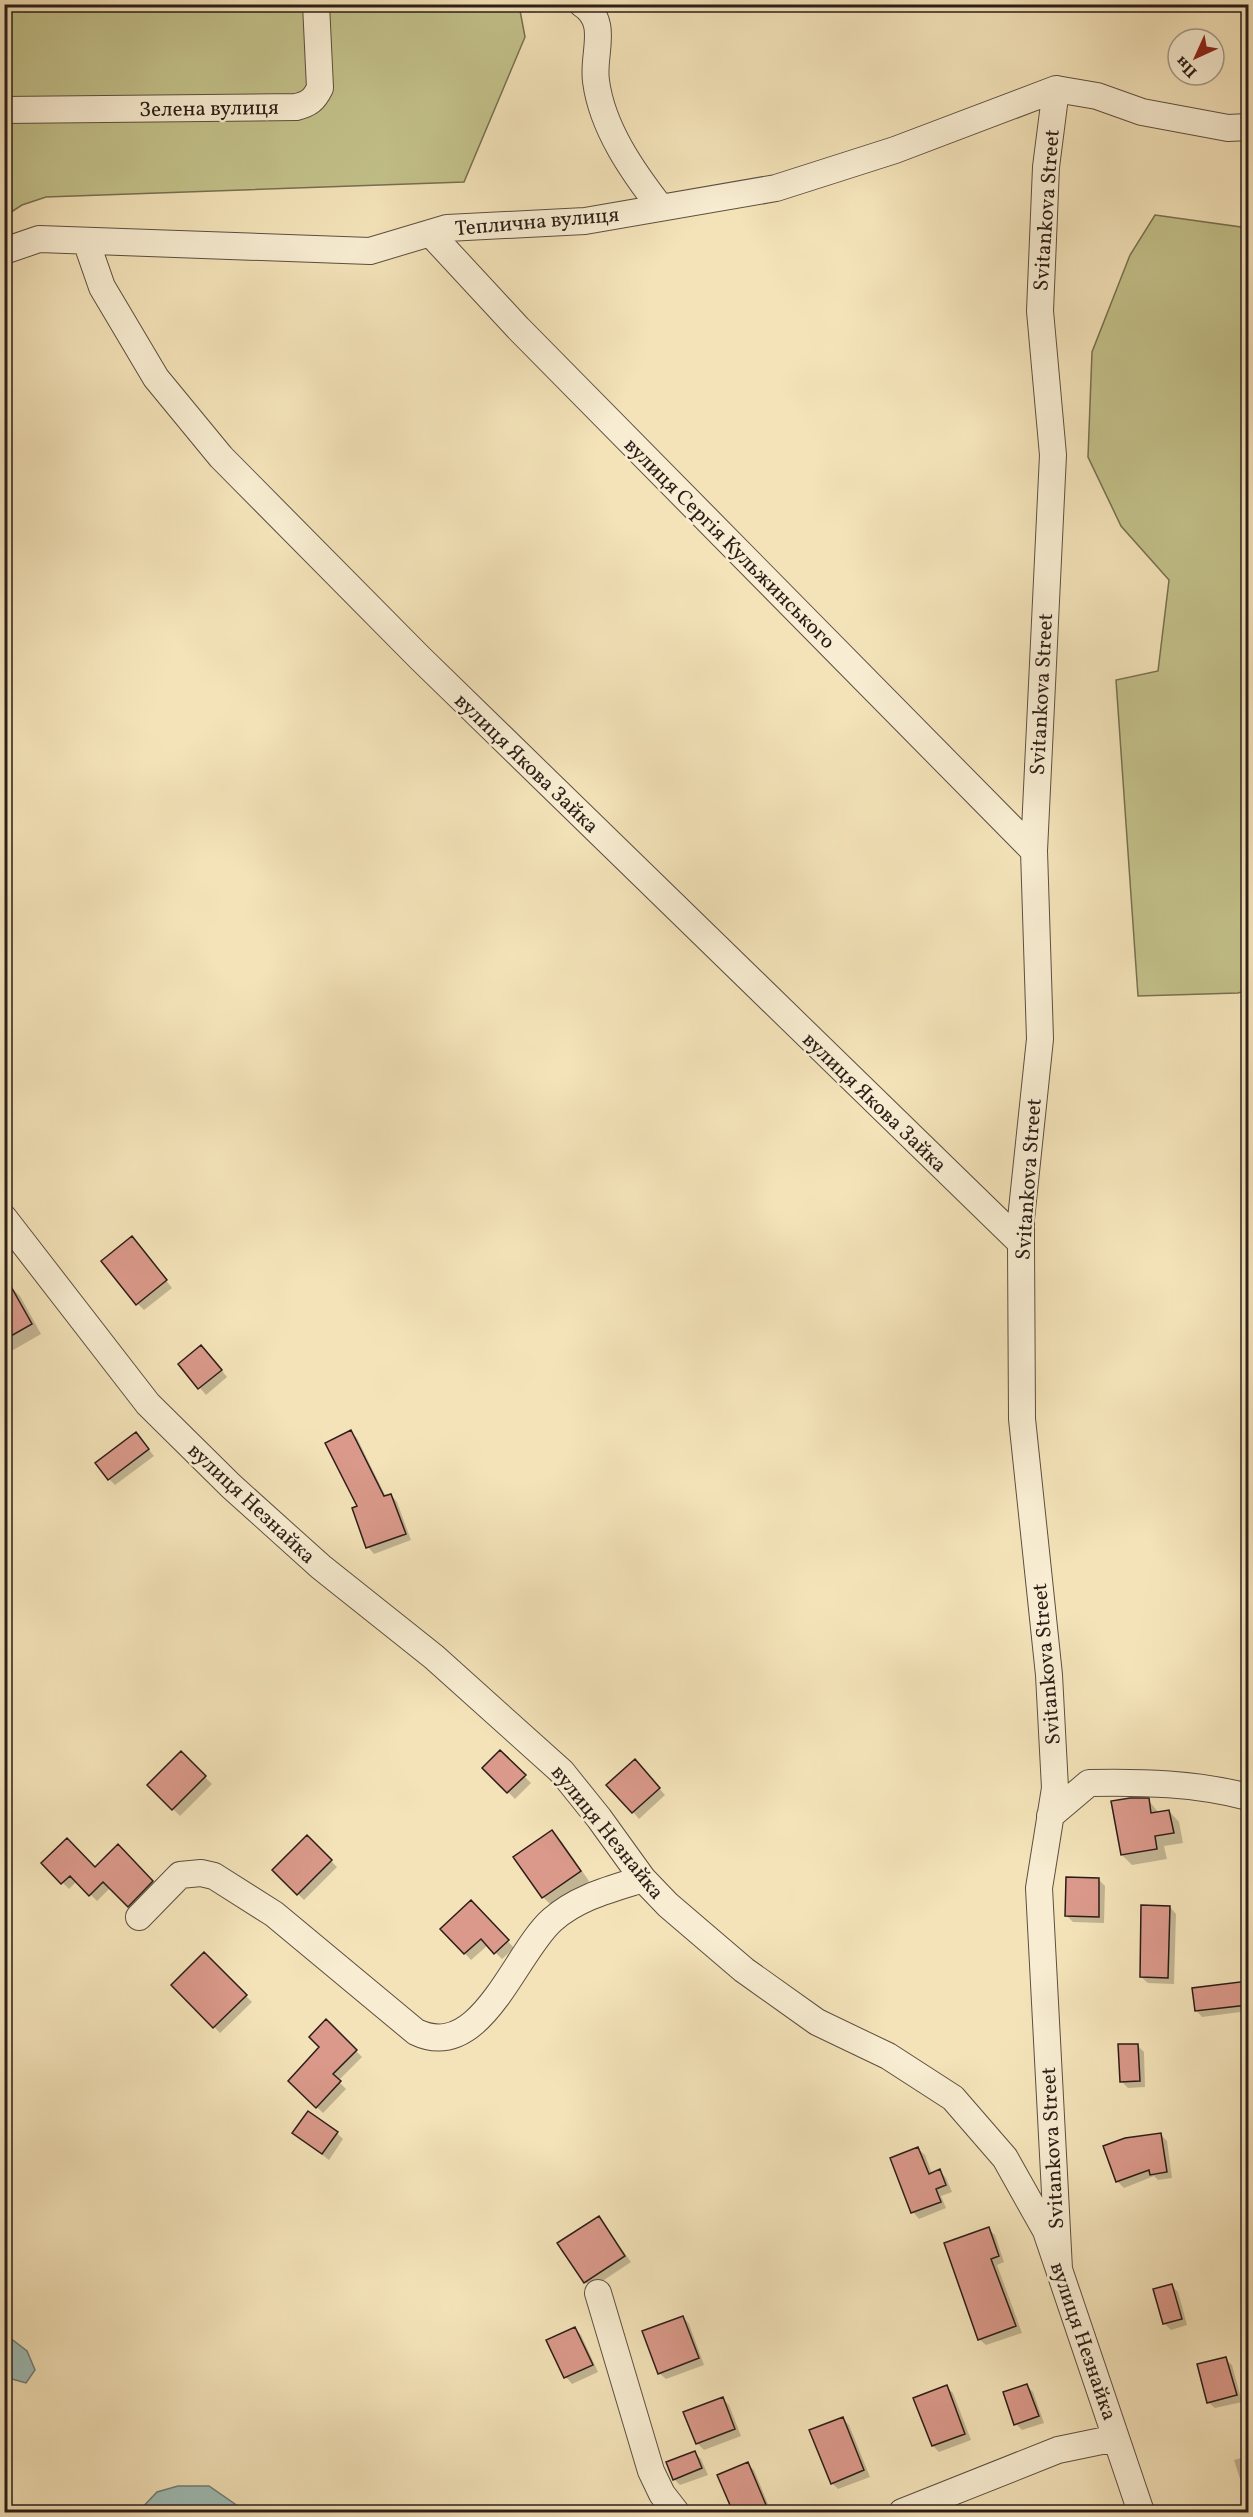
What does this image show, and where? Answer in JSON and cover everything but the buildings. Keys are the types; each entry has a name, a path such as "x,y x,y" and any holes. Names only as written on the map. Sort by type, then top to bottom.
{"street":[{"name":"Зелена вулиця","path":"4,110 296,107 308,105 316,97 320,88 316,4"},
{"path":"582,4 591,10 599,28 596,83 608,121 621,153 661,208"},
{"path":"1056,89 1097,96 1142,112 1228,128 1248,127"},
{"name":"Теплична вулиця","path":"4,251 39,239 370,251 447,228 585,221 776,188 895,150 1056,89"},
{"name":"Svitankova Street","path":"1056,89 1046,167 1040,311 1053,455 1034,851 1040,1039 1021,1220 1021,1243 1022,1419 1049,1675 1055,1788 1039,1888 1059,2269"},
{"name":"вулиця Сергія Кульжинського","path":"430,233 518,328 1034,851"},
{"name":"вулиця Якова Зайка","path":"86,241 102,287 156,378 221,457 420,658 1021,1243"},
{"name":"вулиця Незнайка","path":"4,1218 148,1404 231,1486 321,1567 434,1658 562,1772 644,1879 668,1905 714,1946 817,2022 888,2056 953,2098 1005,2158 1046,2231 1141,2512"},
{"path":"1050,1816 1089,1783 1178,1784 1215,1789 1248,1797"},
{"path":"139,1917 180,1875 201,1873 214,1876 274,1914 303,1936 408,2026 427,2037 437,2039 460,2032 484,2013 496,1999 528,1948 553,1920 584,1899 644,1879"},
{"path":"598,2293 651,2471 662,2494 676,2512"},
{"path":"902,2512 1058,2450 1116,2438"}],"shaded area":[{"path":"5,5 519,5 525,37 464,182 46,197 22,205 5,216"},
{"path":"1155,215 1248,228 1248,990 1238,993 1138,996 1116,680 1158,671 1169,580 1121,526 1088,457 1092,352 1130,255"}],"water":[{"path":"5,2334 27,2351 35,2370 26,2383 12,2379 5,2372"},
{"path":"178,2486 209,2486 238,2506 261,2512 138,2512 157,2492"}]}
